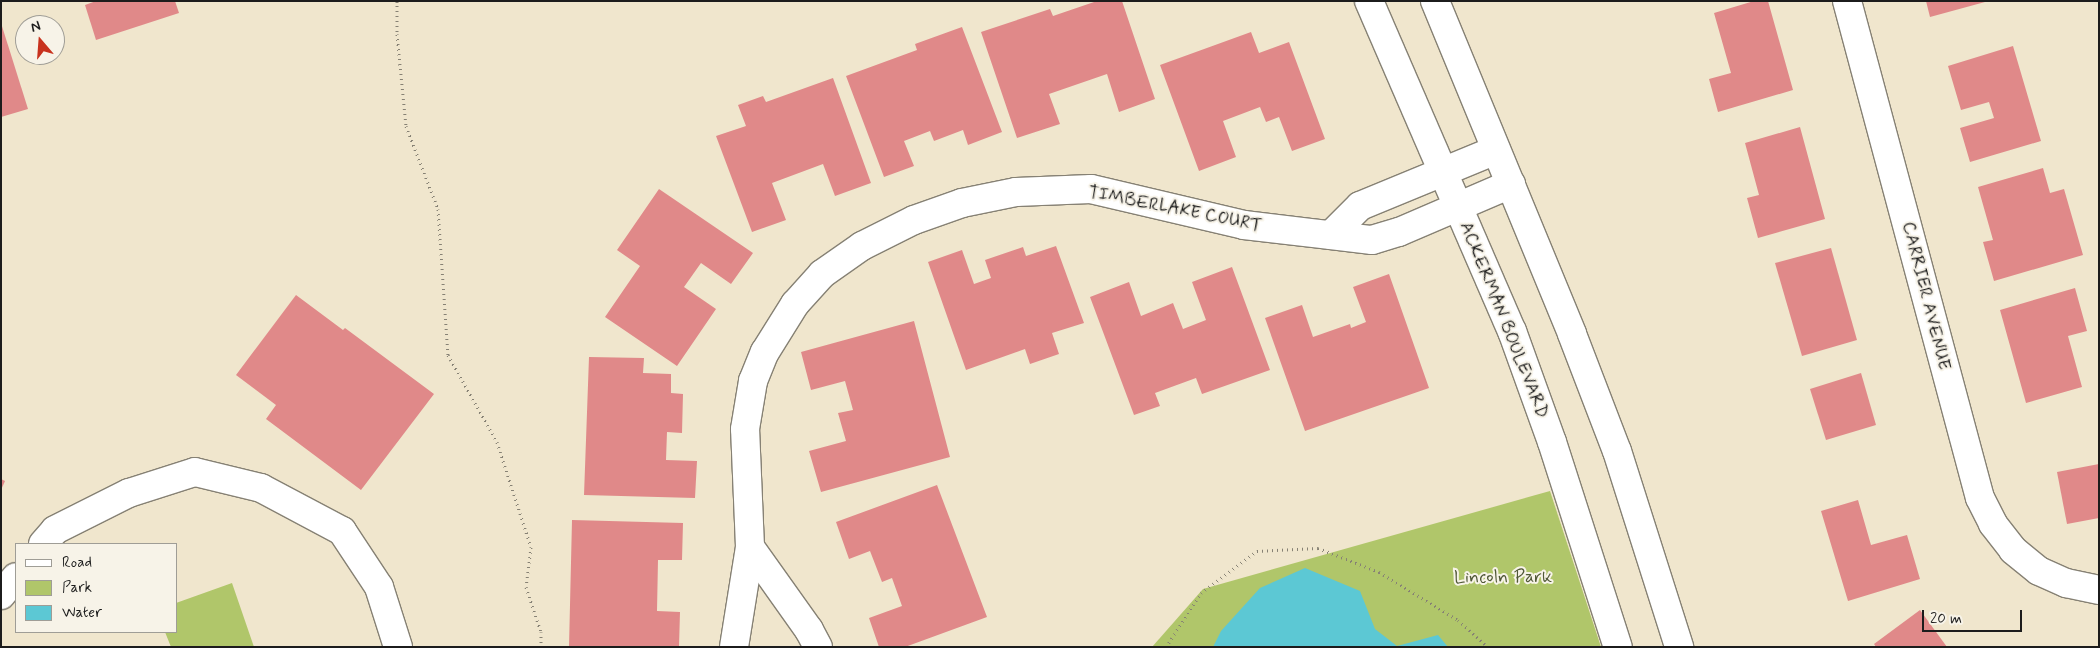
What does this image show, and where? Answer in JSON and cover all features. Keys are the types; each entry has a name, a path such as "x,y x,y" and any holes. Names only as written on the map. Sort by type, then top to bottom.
{"street":[{"name":"ACKERMAN BOULEVARD","path":"1369,1 1515,340 1552,442 1618,647"},
{"path":"1435,1 1618,451 1679,647"},
{"name":"CARRIER AVENUE","path":"1847,1 1980,498 1993,524 2013,550 2039,571 2066,583 2099,590"},
{"path":"1331,235 1360,206 1496,150"},
{"name":"TIMBERLAKE COURT","path":"734,647 750,547 745,429 753,380 764,352 795,304 822,274 862,246 914,220 962,203 1016,192 1090,189 1244,225 1372,240 1458,207 1511,184"},
{"path":"44,543 55,530 129,493 195,472 260,488 342,531 379,587 398,647"},
{"path":"750,547 809,630 818,647"},
{"path":"1,595 15,578"}],"path":[{"path":"397,1 397,34 406,126 438,208 448,355 497,442 531,547 526,587 541,632 541,647"},
{"path":"1166,647 1201,594 1257,551 1318,548 1379,572 1458,620 1488,647"}],"green space":[{"name":"Lincoln Park","path":"1550,491 1601,647 1152,647 1203,589"},
{"path":"232,583 254,647 171,647 165,633 178,633 178,602"}],"water":[{"path":"1305,568 1360,591 1375,629 1397,646 1438,635 1448,647 1213,647 1221,631 1260,588"}],"building":[{"path":"96,1 175,1 179,13 96,40 85,5"},
{"path":"1097,1 1122,1 1155,99 1119,112 1107,74 1049,94 1060,124 1017,138 981,32 1050,9 1053,16"},
{"path":"1754,1 1768,1 1793,90 1718,112 1709,79 1731,73 1714,13"},
{"path":"1926,1 1985,1 1985,2 1930,17"},
{"path":"1,23 28,109 1,117"},
{"path":"962,27 1002,132 968,145 963,130 934,141 930,131 904,141 914,166 884,177 846,76 917,50 915,44"},
{"path":"1251,32 1259,53 1289,42 1325,139 1292,151 1279,117 1266,122 1260,107 1223,121 1236,157 1199,171 1160,65"},
{"path":"2013,46 2041,141 1970,162 1960,128 1994,118 1989,102 1961,110 1948,66"},
{"path":"833,78 871,183 835,196 823,164 772,183 786,220 752,232 716,136 746,126 738,105 763,96 766,102"},
{"path":"1800,127 1825,219 1758,238 1747,198 1759,195 1745,143"},
{"path":"2043,168 2050,193 2064,189 2083,255 1994,281 1983,242 1993,240 1978,187"},
{"path":"659,189 753,253 731,284 701,263 684,287 716,309 677,366 605,317 640,266 617,250"},
{"path":"1056,246 1084,323 1052,333 1059,354 1030,364 1025,349 966,370 928,262 962,250 974,284 991,278 985,260 1023,247 1026,256"},
{"path":"1831,248 1857,340 1802,356 1775,263"},
{"path":"1232,267 1270,370 1202,394 1196,378 1155,393 1160,406 1134,415 1090,297 1129,282 1141,316 1173,303 1183,329 1206,320 1192,282"},
{"path":"1389,274 1429,388 1305,431 1265,318 1302,305 1313,337 1350,324 1351,328 1366,322 1353,287"},
{"path":"2075,288 2087,331 2068,336 2082,387 2026,403 2000,310"},
{"path":"296,295 343,330 345,328 434,394 361,490 266,419 276,405 236,375"},
{"path":"914,321 950,457 821,492 809,451 846,441 838,413 853,410 845,381 811,390 801,352"},
{"path":"589,357 644,358 643,373 671,374 671,393 683,394 682,433 667,432 666,460 697,461 695,498 584,495"},
{"path":"1861,373 1876,425 1826,440 1810,389"},
{"path":"2099,464 2099,518 2067,524 2057,472"},
{"path":"1,479 5,481 1,490"},
{"path":"937,485 987,617 905,647 879,647 869,618 902,606 892,578 882,582 870,551 849,559 836,522"},
{"path":"1858,500 1871,545 1907,535 1920,579 1848,601 1821,511"},
{"path":"572,520 683,523 682,560 658,560 657,611 680,612 679,647 569,647"},
{"path":"1920,610 1947,647 1876,647 1874,644"}]}
